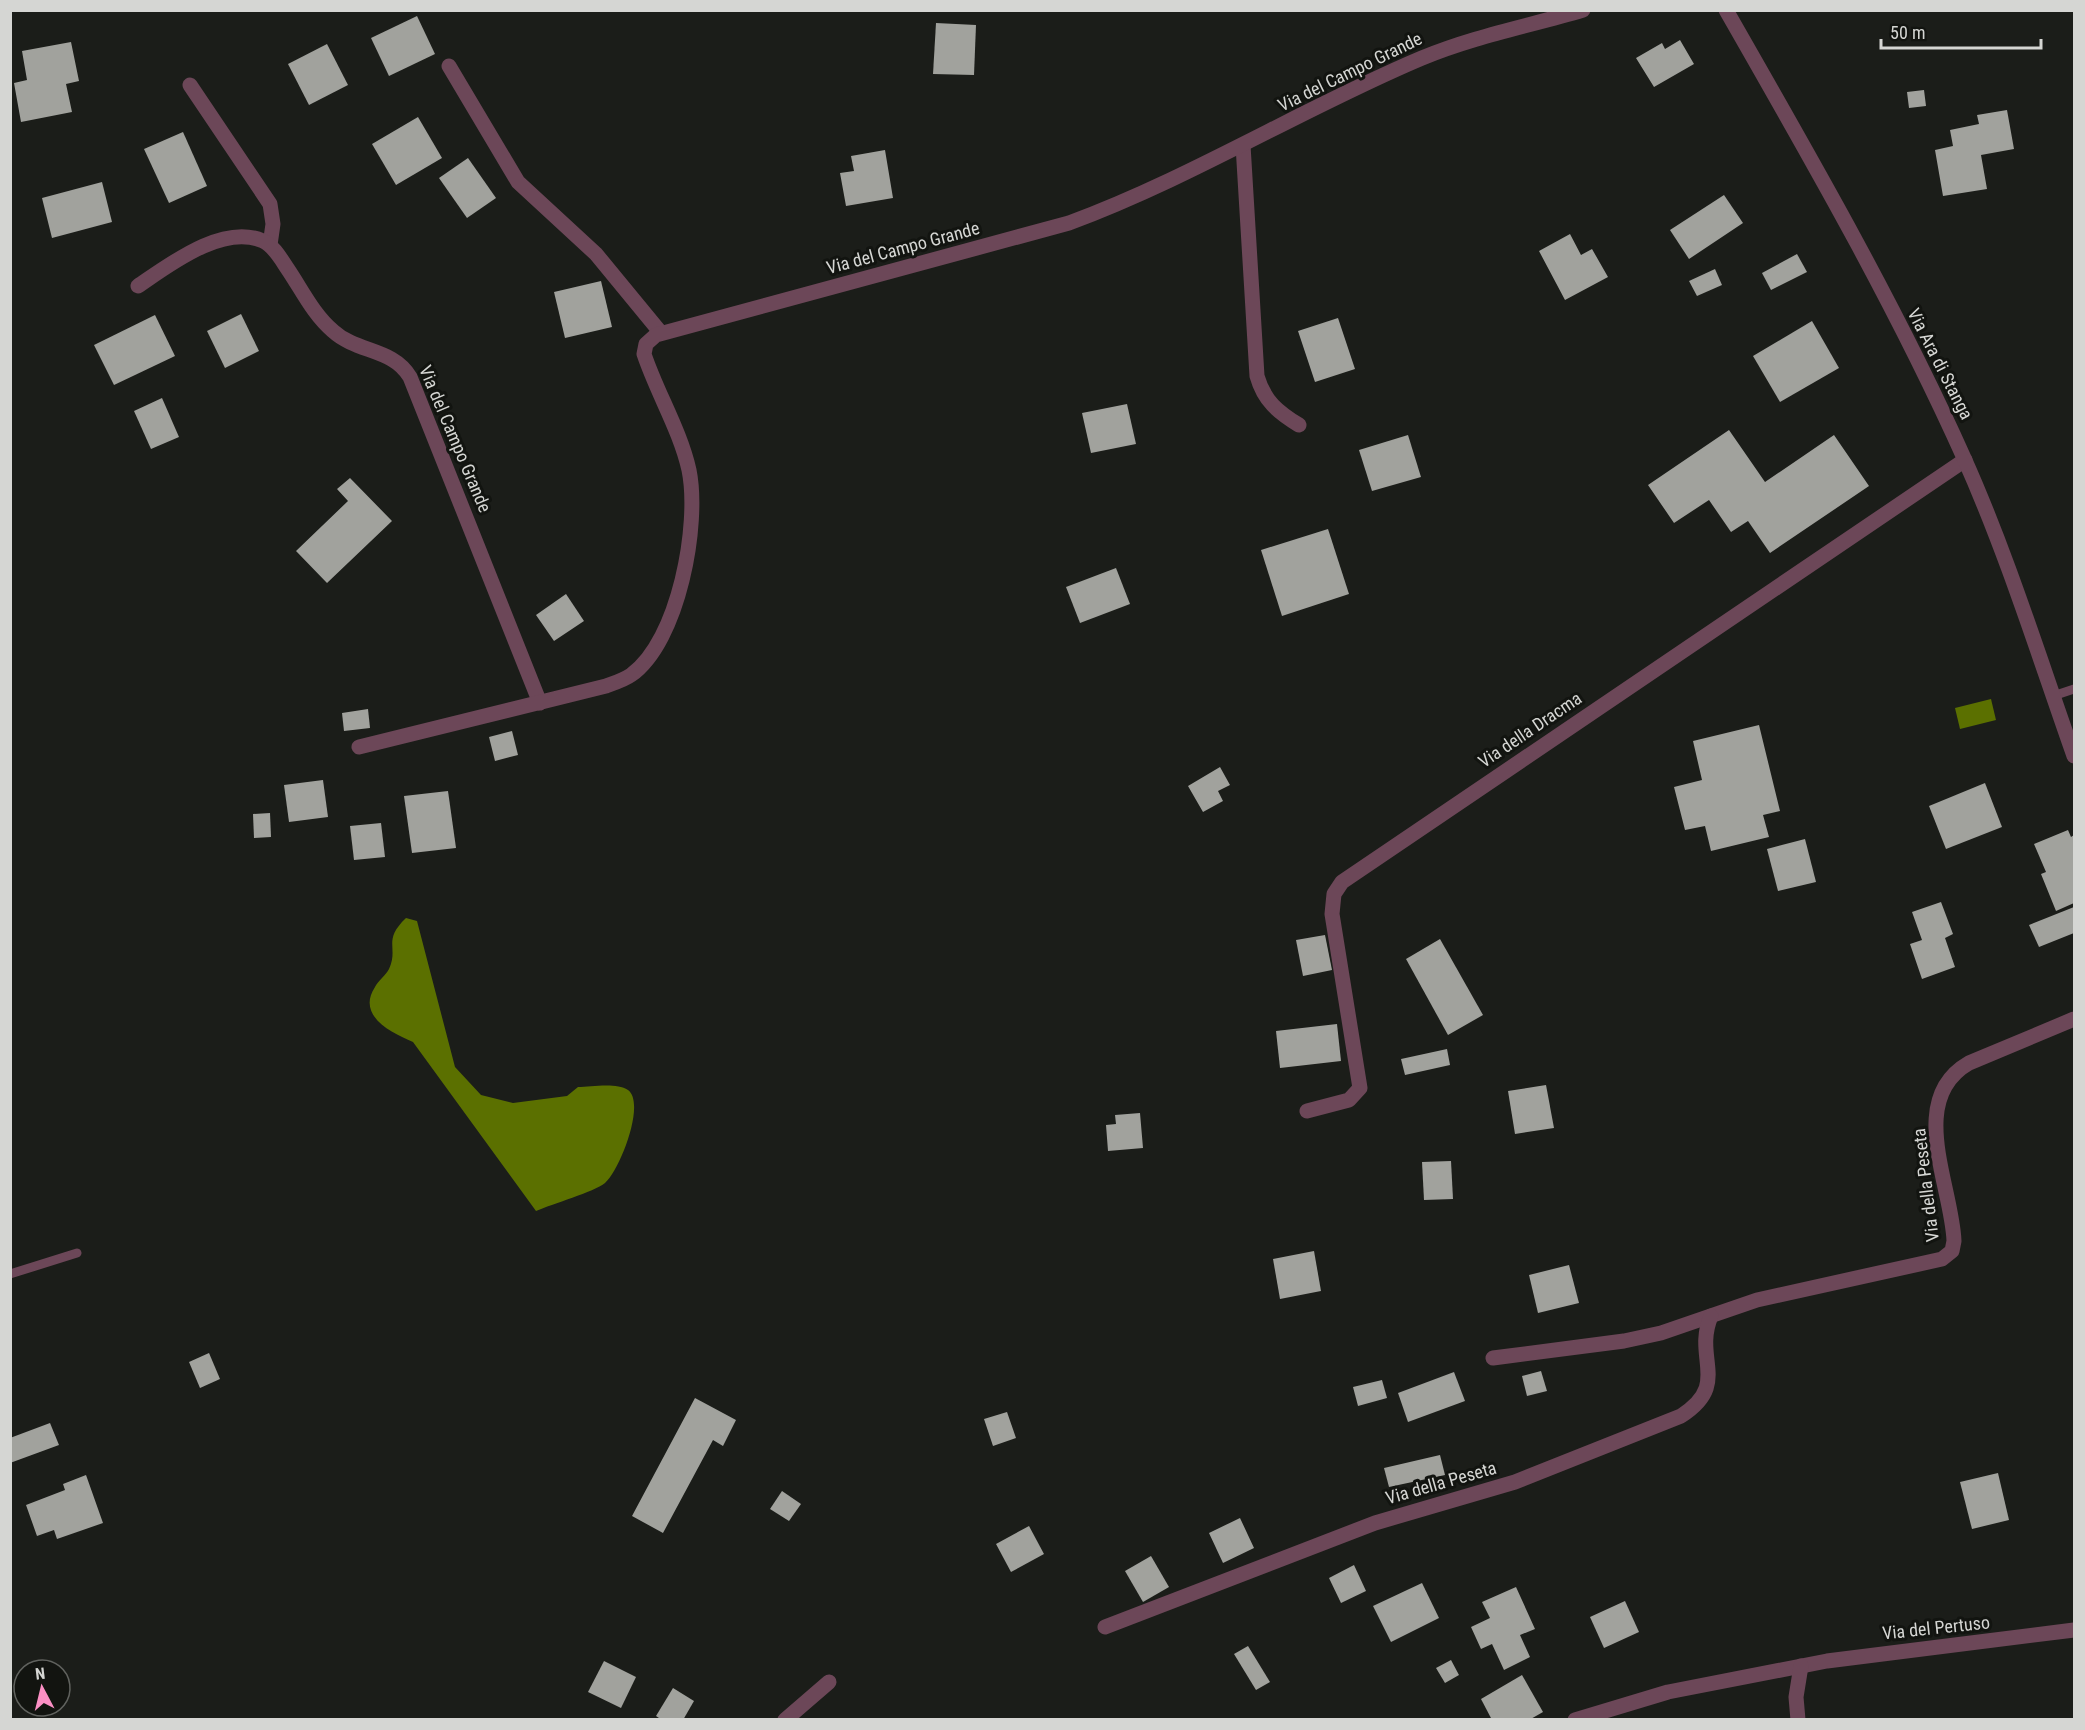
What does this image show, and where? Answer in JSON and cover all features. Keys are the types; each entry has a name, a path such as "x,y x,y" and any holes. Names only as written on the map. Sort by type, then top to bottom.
{"street":[{"name":"Via del Campo Grande","path":"661,333 1069,223 1105,209 1243,145 1393,71 1452,46 1583,10"},
{"name":"Via Ara di Stanga","path":"1726,10 1840,210 1965,460 2074,756"},
{"path":"359,747 606,686 632,674 643,663 662,632 680,587 689,545 693,500 685,458 644,354 646,344 661,333 590,249 518,182 449,66"},
{"path":"138,286 190,252 214,242 244,238 270,245 273,224 270,204 190,85"},
{"path":"1243,145 1257,376 1271,406 1299,425"},
{"name":"Via del Campo Grande","path":"270,245 317,315 332,331 361,348 396,360 410,377 540,703"},
{"name":"Via della Dracma","path":"1307,1111 1349,1100 1360,1088 1332,914 1334,894 1342,882 1965,460"},
{"name":"Via della Peseta","path":"1492,1358 1614,1343 1660,1332 1757,1300 1925,1265 1947,1256 1954,1246 1954,1236 1937,1140 1939,1101 1944,1086 1956,1071 1969,1063 2074,1019"},
{"name":"Via della Peseta","path":"1105,1627 1375,1523 1515,1482 1681,1416 1697,1405 1707,1391 1705,1337 1711,1316"},
{"name":"Via del Pertuso","path":"1575,1719 1668,1692 1801,1666 1869,1655 1971,1645 2074,1630"},
{"path":"1798,1719 1796,1697 1801,1666"},
{"path":"785,1719 829,1682"}],"lane":[{"path":"2053,696 2074,689"},
{"path":"10,1274 77,1253"}],"shaded area":[{"path":"1991,699 1996,720 1960,729 1955,708"},
{"path":"406,918 417,921 455,1067 481,1095 513,1103 567,1096 578,1087 610,1086 628,1090 633,1097 633,1122 624,1151 605,1183 583,1194 536,1211 413,1042 387,1028 373,1015 370,997 389,969 392,961 393,938"}],"building":[{"path":"417,16 435,54 389,76 371,38"},
{"path":"936,23 976,25 974,75 933,74"},
{"path":"1680,40 1694,64 1654,87 1636,58 1662,43 1665,49"},
{"path":"71,42 79,81 66,84 72,112 21,122 14,83 27,80 22,51"},
{"path":"327,44 348,85 309,105 288,64"},
{"path":"1924,90 1926,106 1909,108 1907,92"},
{"path":"2007,110 2014,149 1981,155 1987,189 1943,196 1935,150 1953,146 1950,130 1979,124 1977,115"},
{"path":"418,117 442,158 396,185 372,144"},
{"path":"183,132 207,186 169,203 144,149"},
{"path":"885,150 893,198 846,206 840,173 854,171 851,156"},
{"path":"468,158 496,198 467,218 439,178"},
{"path":"102,182 112,222 52,238 42,198"},
{"path":"1724,195 1743,223 1689,259 1670,230"},
{"path":"1570,234 1581,255 1592,249 1608,277 1565,300 1539,251"},
{"path":"1797,254 1807,272 1771,290 1762,273"},
{"path":"1715,269 1722,285 1697,296 1689,281"},
{"path":"601,281 612,327 565,338 554,292"},
{"path":"241,314 259,351 225,368 207,331"},
{"path":"155,315 175,356 114,385 94,345"},
{"path":"1338,318 1355,369 1315,382 1298,331"},
{"path":"1812,321 1839,368 1780,402 1753,356"},
{"path":"162,398 179,437 151,449 134,411"},
{"path":"1127,404 1136,444 1091,453 1082,413"},
{"path":"1729,430 1765,482 1834,435 1869,486 1770,553 1748,521 1731,532 1709,500 1674,523 1648,485"},
{"path":"1408,435 1421,477 1372,491 1359,450"},
{"path":"350,478 392,521 327,583 296,551 348,501 337,489"},
{"path":"1328,529 1349,594 1282,616 1261,550"},
{"path":"1116,568 1130,604 1080,623 1066,587"},
{"path":"566,594 584,621 554,641 536,615"},
{"path":"368,709 370,728 344,731 342,713"},
{"path":"1759,725 1780,811 1763,815 1769,837 1711,851 1705,826 1685,830 1674,787 1702,780 1693,741"},
{"path":"512,731 518,755 495,761 489,737"},
{"path":"1220,767 1230,785 1218,791 1223,801 1203,812 1188,786"},
{"path":"323,780 328,817 289,822 284,785"},
{"path":"1985,783 2002,827 1946,849 1929,806"},
{"path":"448,791 456,848 412,853 404,796"},
{"path":"270,813 271,837 254,838 253,814"},
{"path":"381,823 385,857 354,860 350,826"},
{"path":"2068,830 2071,837 2074,835 2074,903 2056,911 2041,874 2046,872 2034,844"},
{"path":"1805,839 1816,882 1778,891 1767,849"},
{"path":"1941,902 1953,934 1945,938 1955,967 1922,979 1910,944 1922,940 1912,912"},
{"path":"2074,907 2074,933 2039,947 2029,925"},
{"path":"1325,935 1332,970 1303,976 1296,940"},
{"path":"1440,939 1483,1015 1448,1035 1406,959"},
{"path":"1337,1024 1341,1061 1280,1068 1276,1031"},
{"path":"1447,1049 1450,1065 1405,1075 1401,1059"},
{"path":"1546,1085 1554,1128 1515,1134 1508,1091"},
{"path":"1140,1113 1143,1148 1108,1151 1106,1125 1116,1124 1115,1115"},
{"path":"1451,1161 1453,1199 1424,1200 1422,1162"},
{"path":"1314,1251 1321,1291 1280,1299 1273,1259"},
{"path":"1569,1265 1579,1303 1538,1313 1529,1275"},
{"path":"209,1353 220,1379 200,1388 189,1362"},
{"path":"1541,1371 1547,1391 1527,1396 1522,1376"},
{"path":"1454,1372 1465,1401 1408,1422 1398,1393"},
{"path":"1382,1380 1387,1398 1358,1406 1353,1387"},
{"path":"695,1398 736,1420 723,1446 713,1440 663,1533 632,1516"},
{"path":"1007,1412 1016,1438 993,1446 984,1419"},
{"path":"50,1423 59,1445 10,1463 10,1438"},
{"path":"1440,1455 1445,1475 1389,1487 1384,1468"},
{"path":"1998,1473 2009,1520 1972,1529 1960,1482"},
{"path":"86,1475 103,1523 57,1539 54,1530 37,1536 26,1505 65,1490 63,1484"},
{"path":"782,1491 801,1504 789,1521 770,1509"},
{"path":"1240,1518 1254,1548 1223,1563 1209,1533"},
{"path":"1029,1526 1044,1554 1011,1572 996,1544"},
{"path":"1151,1556 1169,1587 1143,1602 1125,1571"},
{"path":"1354,1565 1366,1591 1341,1603 1329,1578"},
{"path":"1422,1583 1439,1618 1391,1642 1373,1606"},
{"path":"1516,1587 1535,1629 1520,1635 1530,1657 1504,1670 1492,1644 1481,1649 1471,1627 1490,1618 1482,1602"},
{"path":"1625,1601 1639,1632 1604,1648 1590,1617"},
{"path":"1248,1646 1270,1682 1256,1690 1234,1654"},
{"path":"1451,1660 1459,1675 1445,1683 1436,1668"},
{"path":"604,1661 636,1677 621,1708 588,1692"},
{"path":"1522,1675 1543,1712 1529,1720 1492,1720 1481,1699"},
{"path":"673,1688 694,1701 683,1720 662,1720 656,1716"}]}
